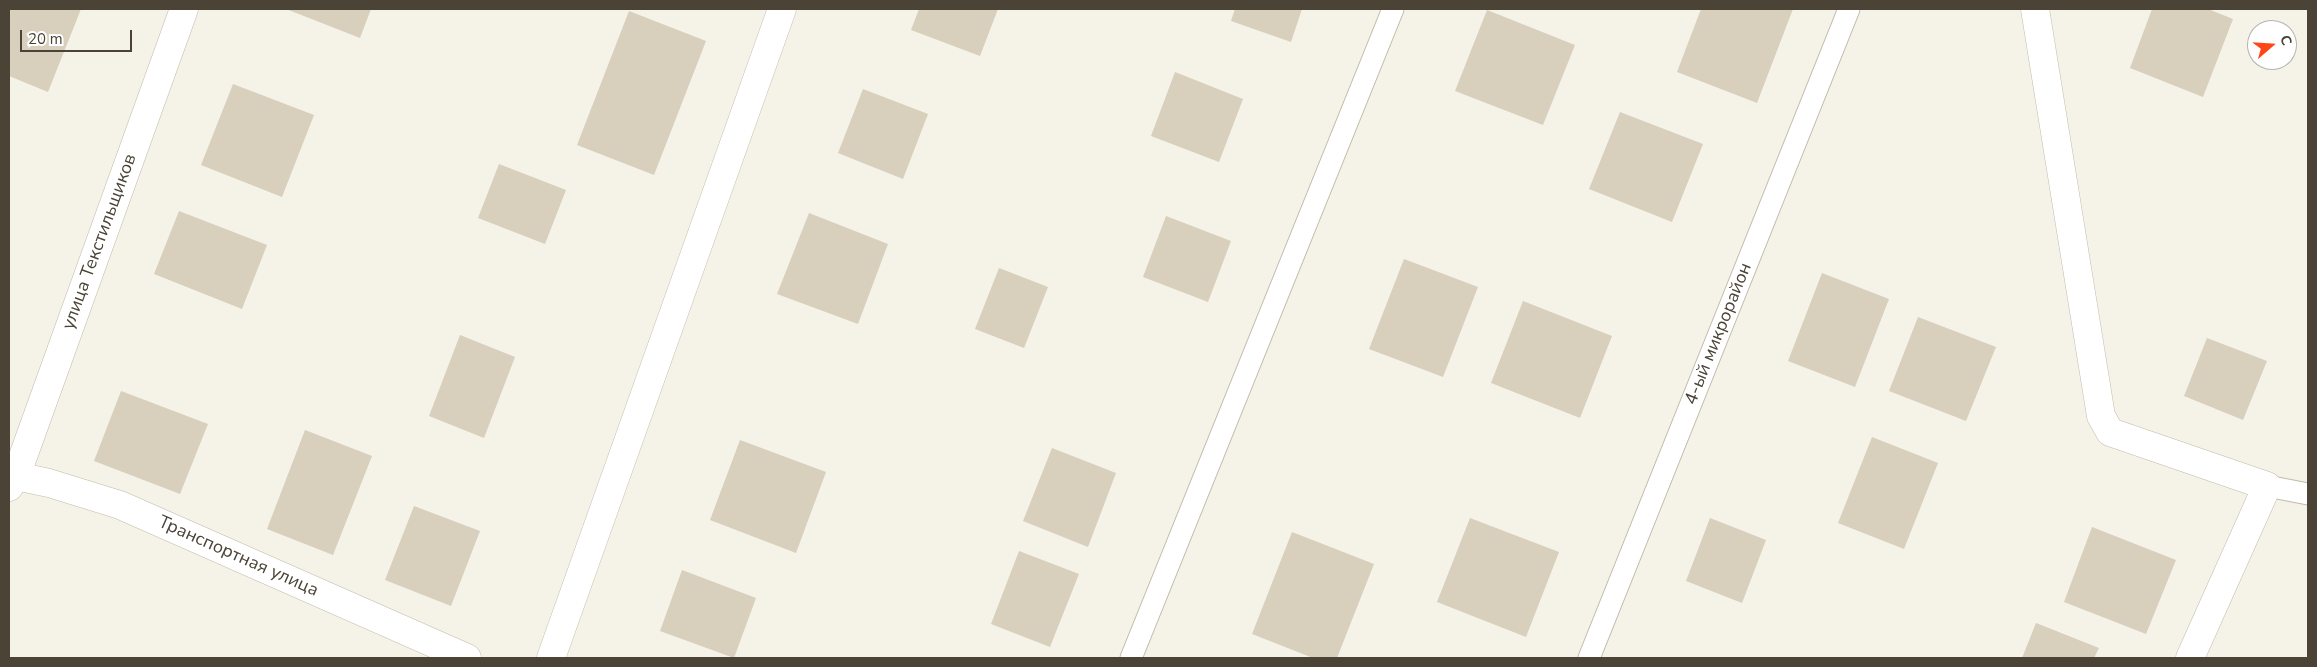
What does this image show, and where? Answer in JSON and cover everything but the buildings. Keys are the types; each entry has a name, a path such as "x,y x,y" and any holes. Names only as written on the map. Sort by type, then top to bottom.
{"street":[{"name":"улица Текстильщиков","path":"12,481 184,9"},
{"path":"551,658 782,9"},
{"path":"2035,9 2101,416 2110,432 2267,486 2190,658"},
{"name":"Транспортная улица","path":"12,481 50,482 120,505 467,658"}],"lane":[{"path":"1131,658 1393,9"},
{"name":"4-ый микрорайон","path":"1589,658 1849,9"},
{"path":"2267,486 2308,494"}]}
